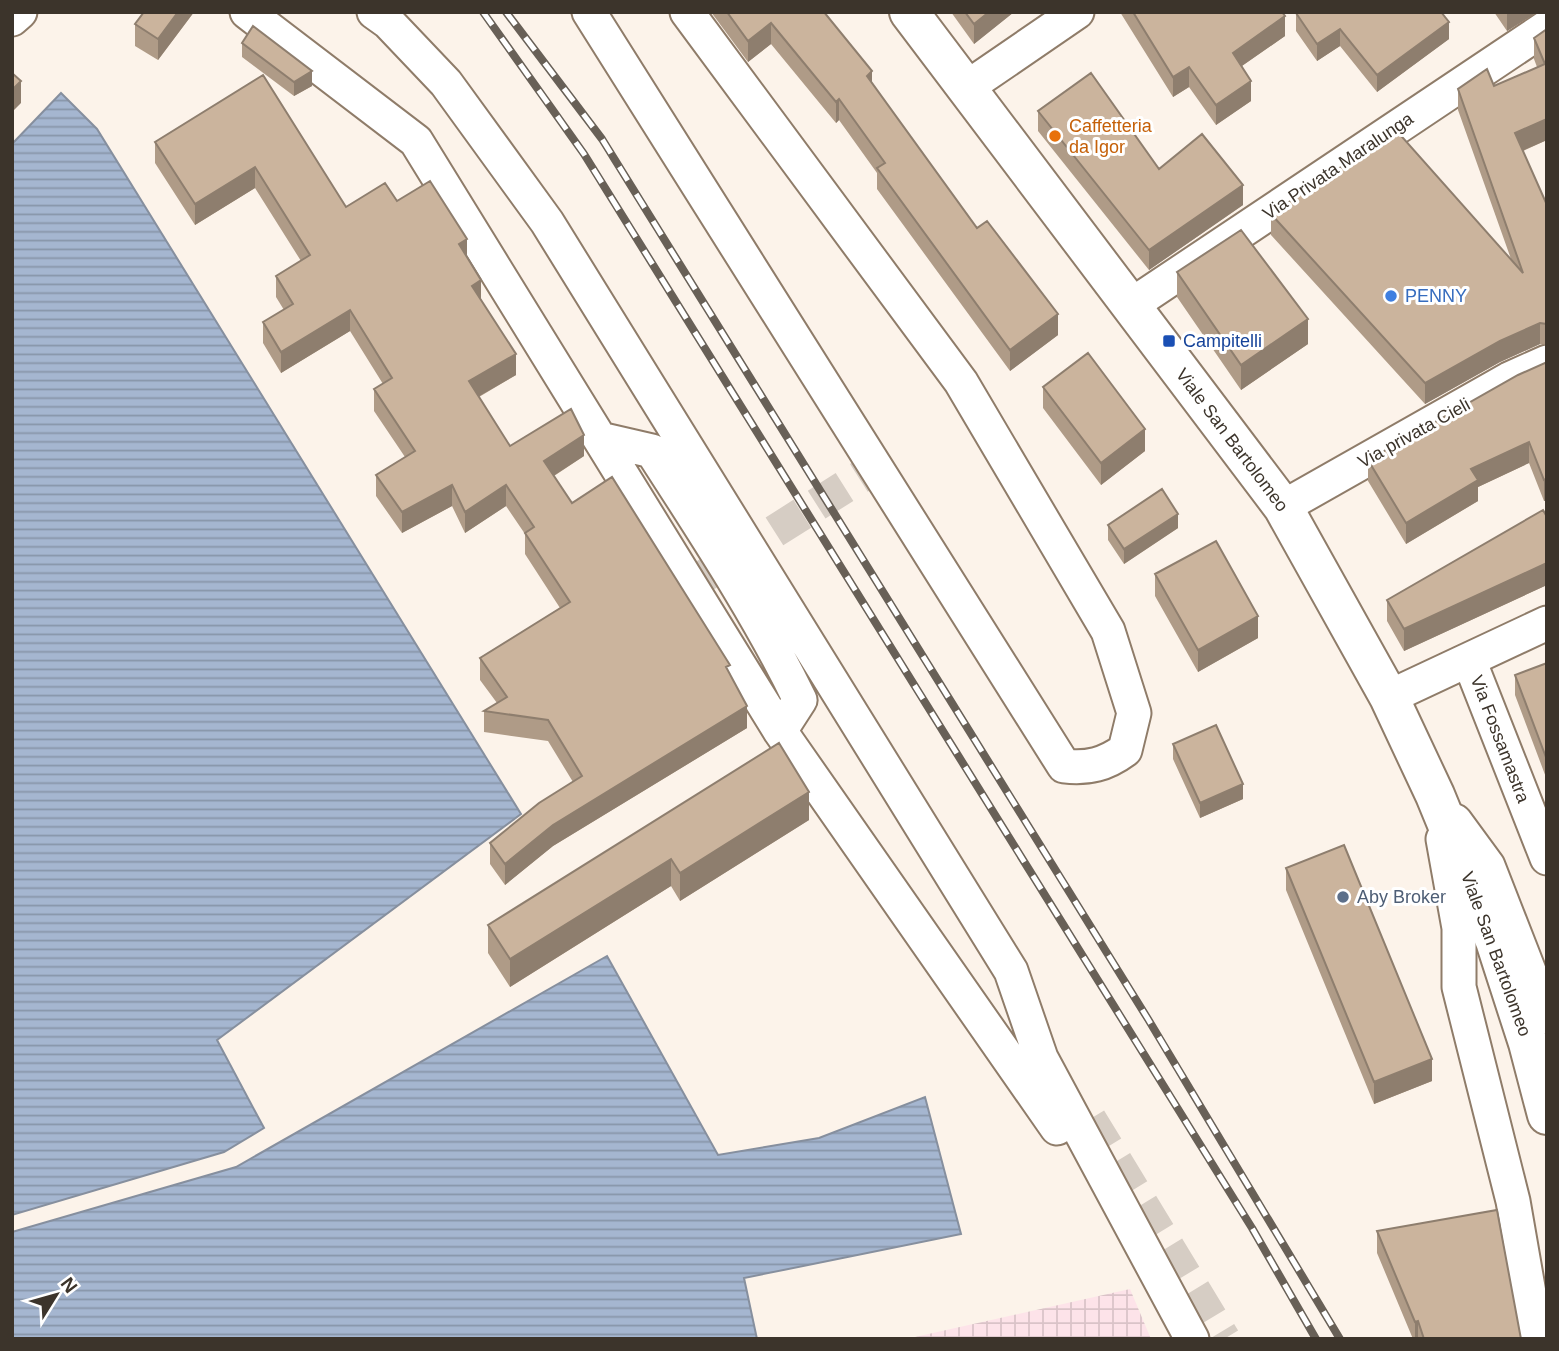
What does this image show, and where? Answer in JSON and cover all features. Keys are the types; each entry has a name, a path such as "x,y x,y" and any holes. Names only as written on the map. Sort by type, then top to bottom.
{"main road":[{"name":"Viale San Bartolomeo","path":"909,12 1283,507 1389,697 1435,795 1495,942 1528,1043 1547,1115"}],"street":[{"path":"12,19 20,12"},
{"path":"247,12 416,141 780,732 1144,1253"},
{"path":"374,12 388,22 446,83 547,222 635,361 1011,971 1041,1058 1192,1339"},
{"path":"589,12 1064,765 1078,768 1107,763 1125,750 1134,713 1108,631 961,382 687,12"},
{"path":"966,88 1077,12"},
{"name":"Via Privata Maralunga","path":"1130,306 1547,27"},
{"name":"Via privata Cieli","path":"1283,507 1509,379 1547,362"},
{"name":"Via Fossamastra","path":"1389,697 1547,623"},
{"name":"Via Fossamastra","path":"1469,660 1547,858"},
{"path":"1435,795 1459,929 1458,987 1513,1201 1537,1339"},
{"name":"Viale San Bartolomeo","path":"1435,795 1488,866 1547,1017"},
{"path":"1168,1339 1172,1302"}],"shaded area":[{"path":"1130,1289 1151,1339 906,1339"}],"water":[{"path":"61,93 97,129 521,814 217,1040 264,1128 224,1152 12,1215 12,144"},
{"path":"607,956 718,1155 819,1138 925,1097 961,1234 744,1278 757,1339 12,1339 12,1232 236,1167"}],"building":[{"path":"144,12 178,12 158,39 135,24"},
{"path":"727,12 824,12 872,71 867,76 977,228 987,221 1058,314 1010,350 877,168 885,163 839,99 836,102 771,23 748,41"},
{"path":"965,12 989,12 974,24"},
{"path":"1133,12 1282,12 1285,16 1233,53 1251,81 1216,105 1189,67 1173,77"},
{"path":"1441,12 1449,22 1377,75 1340,29 1317,44 1296,13"},
{"path":"253,26 312,71 294,82 242,43"},
{"path":"1547,29 1547,119 1515,133 1547,205 1547,324 1540,323 1500,341 1425,383 1271,214 1396,130 1523,273 1458,89 1487,69 1494,86 1545,64 1534,38"},
{"path":"12,73 21,81 12,90"},
{"path":"1091,73 1159,169 1202,134 1243,185 1149,250 1038,111"},
{"path":"263,75 346,207 385,183 397,201 430,181 467,239 459,244 481,280 472,286 516,354 469,381 510,446 571,409 584,435 544,461 572,503 612,477 730,665 726,667 747,706 553,825 505,864 490,843 539,803 582,776 548,720 484,711 507,697 480,658 570,602 525,533 534,527 506,485 465,512 452,485 402,512 376,475 415,451 374,389 392,378 350,310 281,352 263,322 293,304 276,276 310,255 255,167 195,204 155,142"},
{"path":"1241,230 1308,319 1241,365 1177,272"},
{"path":"1088,353 1145,429 1101,463 1043,387"},
{"path":"1547,362 1547,479 1544,480 1529,442 1471,469 1478,480 1406,523 1368,460 1518,375"},
{"path":"1162,489 1178,514 1124,549 1108,525"},
{"path":"1543,510 1547,517 1547,563 1404,629 1387,600"},
{"path":"1216,541 1258,616 1198,650 1155,574"},
{"path":"1547,663 1547,760 1515,675"},
{"path":"1216,725 1243,784 1200,803 1173,744"},
{"path":"779,743 809,792 680,873 671,859 510,959 488,925"},
{"path":"1344,845 1432,1059 1374,1082 1286,868"},
{"path":"1497,1210 1521,1339 1424,1339 1377,1231"}],"tunnel":[{"path":"690,585 876,467"},
{"path":"1090,1119 1224,1339"}],"railway":[{"path":"483,12 584,154 1252,1228 1316,1339"},
{"path":"506,12 602,139 1148,1019 1340,1339"}],"place":[{"name":"Caffetteria da Igor","path":"1055,136"},
{"name":"PENNY","path":"1391,296"},
{"name":"Campitelli","path":"1169,341"},
{"name":"Aby Broker","path":"1343,897"}]}
